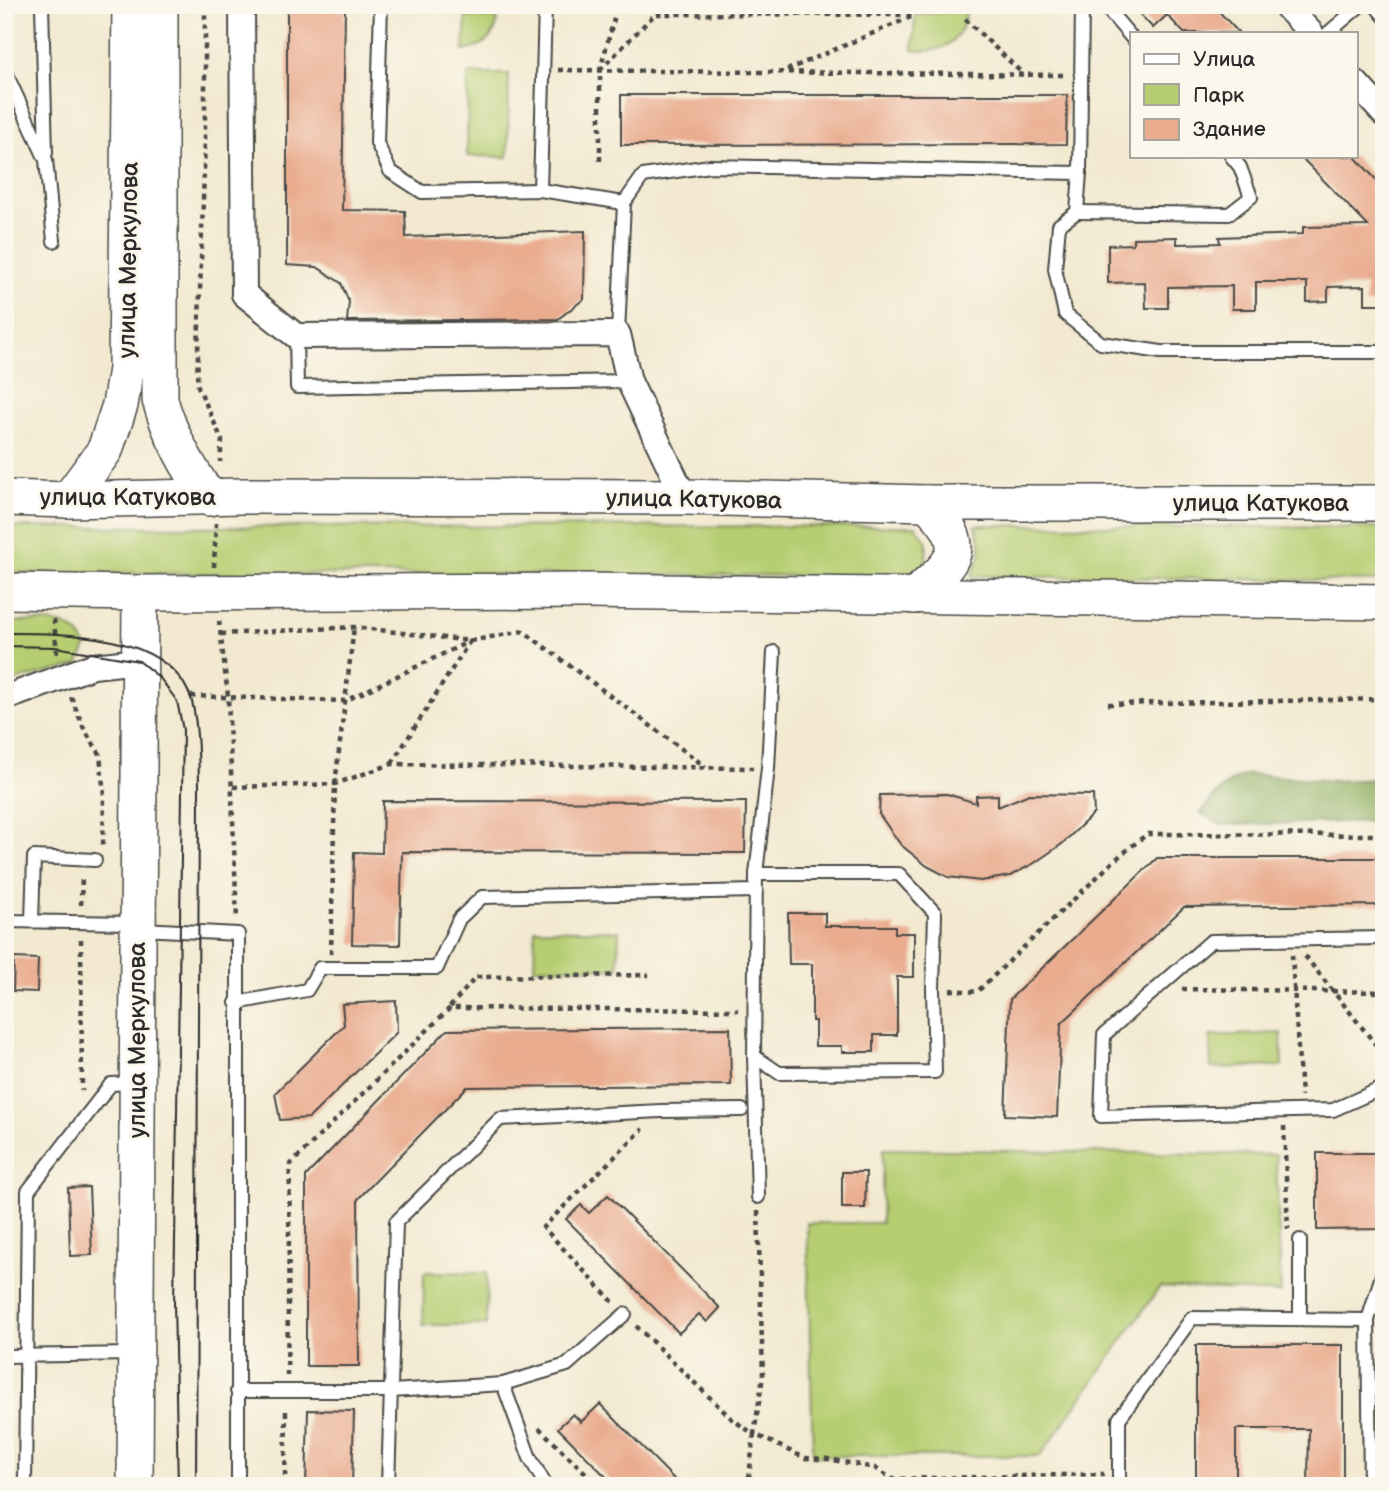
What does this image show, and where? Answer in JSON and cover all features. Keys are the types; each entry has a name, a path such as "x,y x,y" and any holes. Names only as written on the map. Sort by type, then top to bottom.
{"main road":[{"name":"улица Меркулова","path":"68,500 104,450 120,405 126,369 130,5"},
{"name":"улица Меркулова","path":"160,5 160,400 169,430 186,464 213,498"},
{"name":"улица Катукова","path":"5,499 684,497 927,503 1384,503"},
{"path":"914,596 939,575 953,558 955,538 946,521 927,503"},
{"path":"5,591 216,593 463,590 1384,602"},
{"name":"улица Меркулова","path":"135,1486 140,593"}],"street":[{"path":"242,5 244,294 296,336 618,334 629,382 684,497"},
{"path":"1285,5 1310,32"},
{"path":"1358,85 1384,114"},
{"path":"5,698 93,666 139,662"}],"lane":[{"path":"42,5 46,160 54,241"},
{"path":"381,5 377,143 390,171 422,192 540,190 624,204"},
{"path":"540,190 545,5"},
{"path":"1077,212 1082,5"},
{"path":"1104,5 1130,36"},
{"path":"1329,32 1361,5"},
{"path":"1374,5 1384,16"},
{"path":"5,71 46,160"},
{"path":"1233,158 1240,167 1251,197 1229,214 1077,212 1059,225 1055,269 1065,314 1101,343 1161,352 1384,352"},
{"path":"618,334 624,204 643,176 710,166 1080,173"},
{"path":"296,336 297,387 629,382"},
{"path":"758,1196 754,1056 756,874 768,768 774,652"},
{"path":"32,921 34,858 95,860"},
{"path":"754,1056 779,1073 935,1072 935,914 899,874 756,874"},
{"path":"236,1003 307,990 320,968 437,968 459,919 482,897 756,891"},
{"path":"5,921 138,926 238,934 237,1486"},
{"path":"1384,938 1211,940 1104,1035 1101,1116 1333,1110 1378,1090 1384,1090"},
{"path":"25,1486 27,1191 111,1084 136,1083"},
{"path":"387,1486 396,1222 500,1119 742,1110"},
{"path":"1294,1238 1300,1319"},
{"path":"1370,1486 1368,1320 1384,1269"},
{"path":"237,1391 391,1391 503,1384 567,1365 625,1314"},
{"path":"1119,1480 1119,1419 1192,1318 1368,1320"},
{"path":"5,1356 135,1354"},
{"path":"503,1384 530,1458 546,1486"}],"path":[{"path":"203,5 205,139 197,384 222,440 213,498 214,579 228,696 238,934"},
{"path":"600,160 600,70 617,8"},
{"path":"600,70 655,14 915,15 783,72"},
{"path":"965,19 1024,74"},
{"path":"544,70 1081,75"},
{"path":"221,634 354,626 470,641"},
{"path":"331,968 335,784 354,626"},
{"path":"191,696 345,701 470,641 523,631 707,768"},
{"path":"392,764 470,641"},
{"path":"1108,704 1384,699"},
{"path":"85,731 100,754 104,796 103,847"},
{"path":"233,786 335,784 392,764 768,768"},
{"path":"933,989 977,992 1116,859 1147,834 1384,835"},
{"path":"1291,937 1302,1111"},
{"path":"1291,937 1384,1055"},
{"path":"285,1486 290,1165 450,1008 476,977 649,975"},
{"path":"1156,989 1384,992"},
{"path":"450,1008 755,1010"},
{"path":"661,1111 543,1227 625,1314 733,1420 754,1434 805,1458 828,1459 875,1468 892,1479 1119,1480"},
{"path":"1283,1111 1294,1238"},
{"path":"748,1486 762,1376 758,1196"},
{"path":"509,1400 599,1486"}],"green space":[{"path":"966,10 961,30 950,43 933,50 913,50 915,15"},
{"path":"466,17 497,17 497,24 487,40 464,51"},
{"path":"468,74 509,74 508,157 467,156"},
{"path":"975,525 1384,528 1384,581 971,576 981,551"},
{"path":"916,526 927,542 926,561 911,576 5,573 5,527"},
{"path":"40,621 63,625 80,637 86,647 78,665 5,683 5,622"},
{"path":"1249,774 1334,781 1384,779 1384,821 1220,825 1201,813 1222,789 1241,776"},
{"path":"535,929 619,931 618,969 534,967"},
{"path":"1281,1033 1282,1066 1211,1068 1210,1036"},
{"path":"883,1149 1276,1155 1281,1293 1160,1287 1040,1456 813,1456 807,1223 881,1223"},
{"path":"424,1272 487,1273 486,1325 423,1325"}],"building":[{"path":"1131,5 1213,5 1238,32 1183,32 1167,15 1153,28"},
{"path":"287,7 345,8 342,210 405,211 406,237 585,231 584,299 558,319 347,321 349,302 341,283 317,267 287,265"},
{"path":"621,95 1067,95 1066,144 621,145"},
{"path":"1302,158 1356,158 1384,188 1384,304 1365,304 1365,286 1328,287 1328,301 1307,302 1307,282 1256,282 1256,309 1232,309 1232,286 1168,287 1168,308 1146,308 1145,282 1108,283 1108,245 1133,244 1133,238 1177,237 1177,244 1220,243 1219,237 1303,234 1303,227 1368,226"},
{"path":"947,794 976,803 976,796 998,795 998,807 1029,794 1093,795 1094,813 1062,844 1010,876 981,881 948,877 927,866 901,845 879,814 880,795"},
{"path":"383,801 746,802 745,853 402,852 400,945 352,944 354,852 382,853"},
{"path":"1157,858 1384,858 1384,905 1184,907 1061,1024 1057,1117 1005,1115 1010,999"},
{"path":"788,913 825,913 825,926 895,926 895,933 914,933 914,977 897,977 897,1035 874,1035 874,1052 842,1052 842,1046 815,1046 812,964 789,964"},
{"path":"14,958 38,959 37,992 13,991"},
{"path":"396,1001 397,1032 309,1118 280,1120 275,1093 344,1025 342,1004"},
{"path":"730,1028 731,1085 467,1087 358,1199 359,1366 306,1366 306,1176 447,1030"},
{"path":"1317,1153 1380,1153 1380,1229 1317,1230"},
{"path":"842,1172 866,1172 865,1208 842,1208"},
{"path":"89,1187 92,1255 70,1256 68,1188"},
{"path":"608,1195 720,1308 707,1322 699,1314 679,1333 566,1219 581,1205 589,1213"},
{"path":"1196,1345 1343,1345 1343,1486 1308,1486 1309,1429 1236,1429 1236,1486 1196,1486"},
{"path":"600,1404 681,1486 615,1486 558,1428 573,1414 581,1422"},
{"path":"308,1410 354,1411 352,1486 306,1486"}],"tram line":[{"path":"5,633 81,636 134,647 157,658 176,673 189,693 195,715 199,784 196,1486"},
{"path":"5,646 55,647 139,661 160,678 177,701 183,730 174,1303 178,1486"}]}
